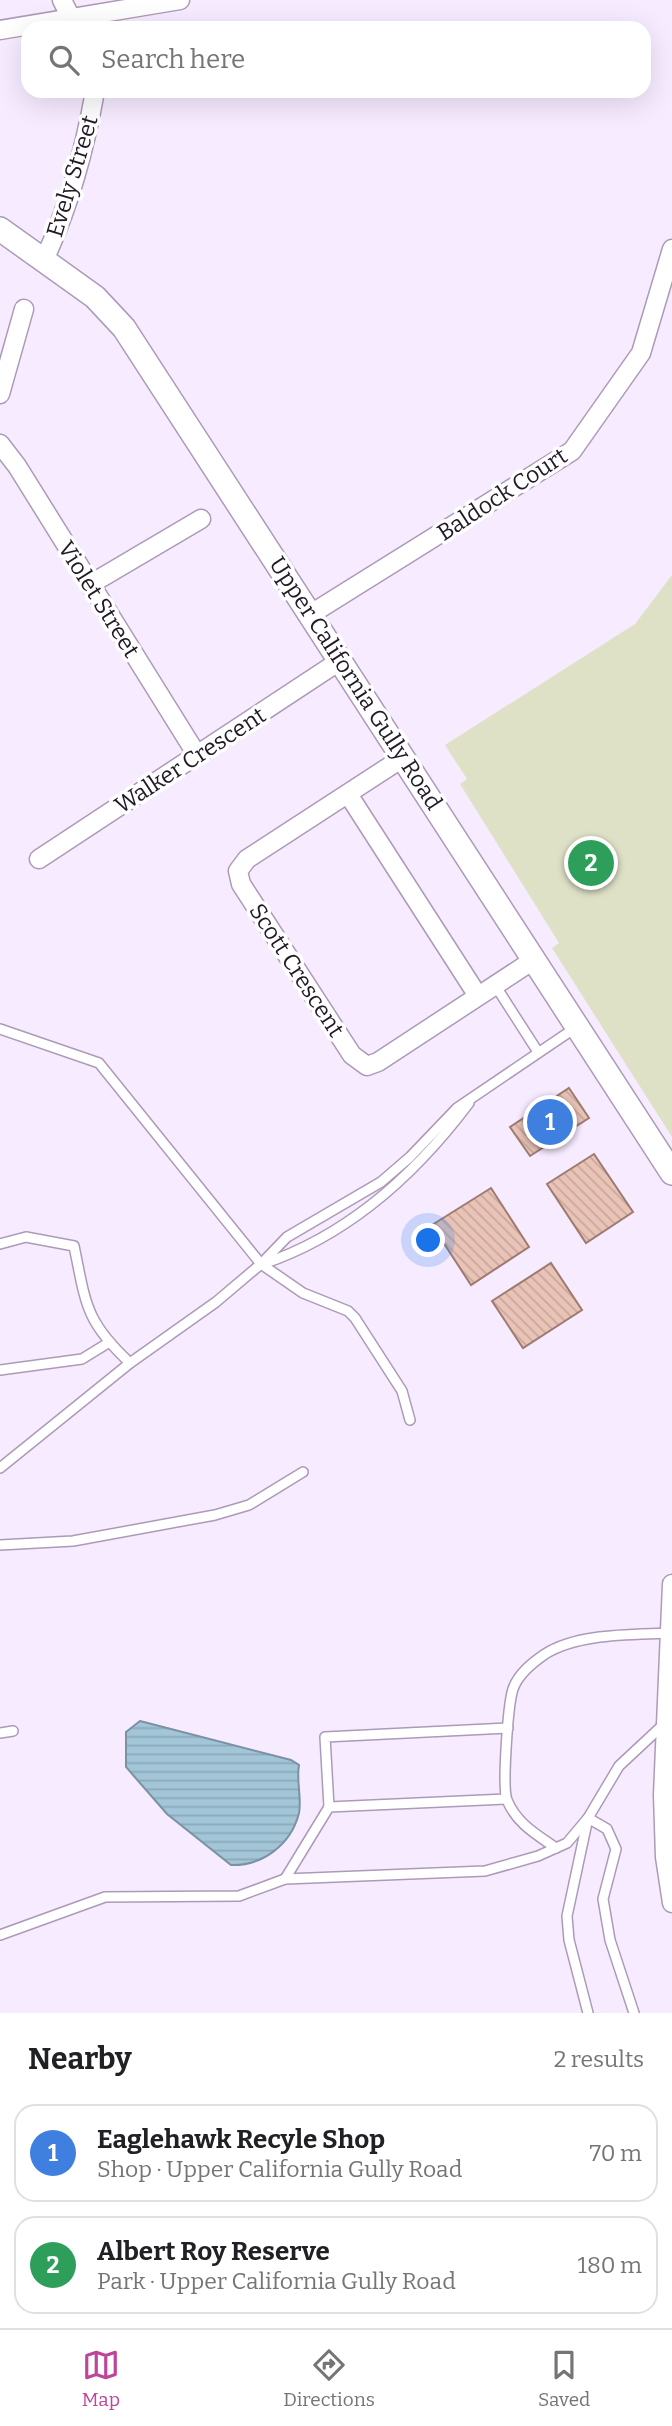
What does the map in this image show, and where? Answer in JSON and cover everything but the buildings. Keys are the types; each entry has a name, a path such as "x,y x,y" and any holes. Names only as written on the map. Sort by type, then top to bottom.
{"street":[{"path":"62,0 71,18"},
{"path":"102,21 180,0"},
{"path":"53,21 71,18 91,21"},
{"path":"0,30 21,26"},
{"name":"Evely Street","path":"44,260 58,231 89,125 94,98"},
{"name":"Upper California Gully Road","path":"0,229 95,297 124,328 672,1173"},
{"name":"Baldock Court","path":"311,614 572,451 641,353 672,249"},
{"path":"0,394 24,309"},
{"name":"Violet Street","path":"0,444 17,466 197,755"},
{"path":"89,585 201,519"},
{"name":"Walker Crescent","path":"39,859 341,660"},
{"name":"Scott Crescent","path":"404,757 247,859 237,871 241,884 352,1055 367,1066 379,1062 535,959"},
{"path":"348,794 478,996"},
{"path":"672,1584 664,1825 672,1903"}],"lane":[{"path":"495,985 538,1052"},
{"path":"0,1468 130,1363 216,1302 288,1237 381,1182 410,1157 457,1108 579,1026"},
{"path":"0,1029 99,1063 261,1264 303,1293 348,1311 355,1318 402,1391 410,1420"},
{"path":"261,1264 314,1241 384,1197 453,1124 475,1096"},
{"path":"0,1244 26,1237 74,1246 85,1300 99,1333 130,1363"},
{"path":"0,1370 82,1359 108,1343"},
{"path":"0,1545 73,1541 215,1515 249,1505 303,1472"},
{"path":"556,1847 522,1824 506,1799 508,1728 513,1689 521,1675 547,1653 589,1640 670,1633"},
{"path":"0,1935 105,1897 239,1896 285,1879 485,1871 567,1843 588,1818 618,1766 668,1720"},
{"path":"285,1879 329,1807 325,1737 508,1728"},
{"path":"0,1733 13,1731"},
{"path":"329,1807 506,1799"},
{"path":"588,1818 567,1916 569,1940 588,2013"},
{"path":"588,1818 607,1829 616,1849 603,1899 610,1940 634,2013"}],"green space":[{"path":"672,575 672,1137 552,948 559,943 460,784 467,779 445,745 635,624"}],"water":[{"path":"140,1721 291,1760 299,1765 299,1813 282,1844 254,1862 231,1865 167,1814 126,1767 126,1732"}],"place":[{"name":"Albert Roy Reserve","path":"591,863"},
{"name":"Eaglehawk Recyle Shop","path":"550,1122"}]}
